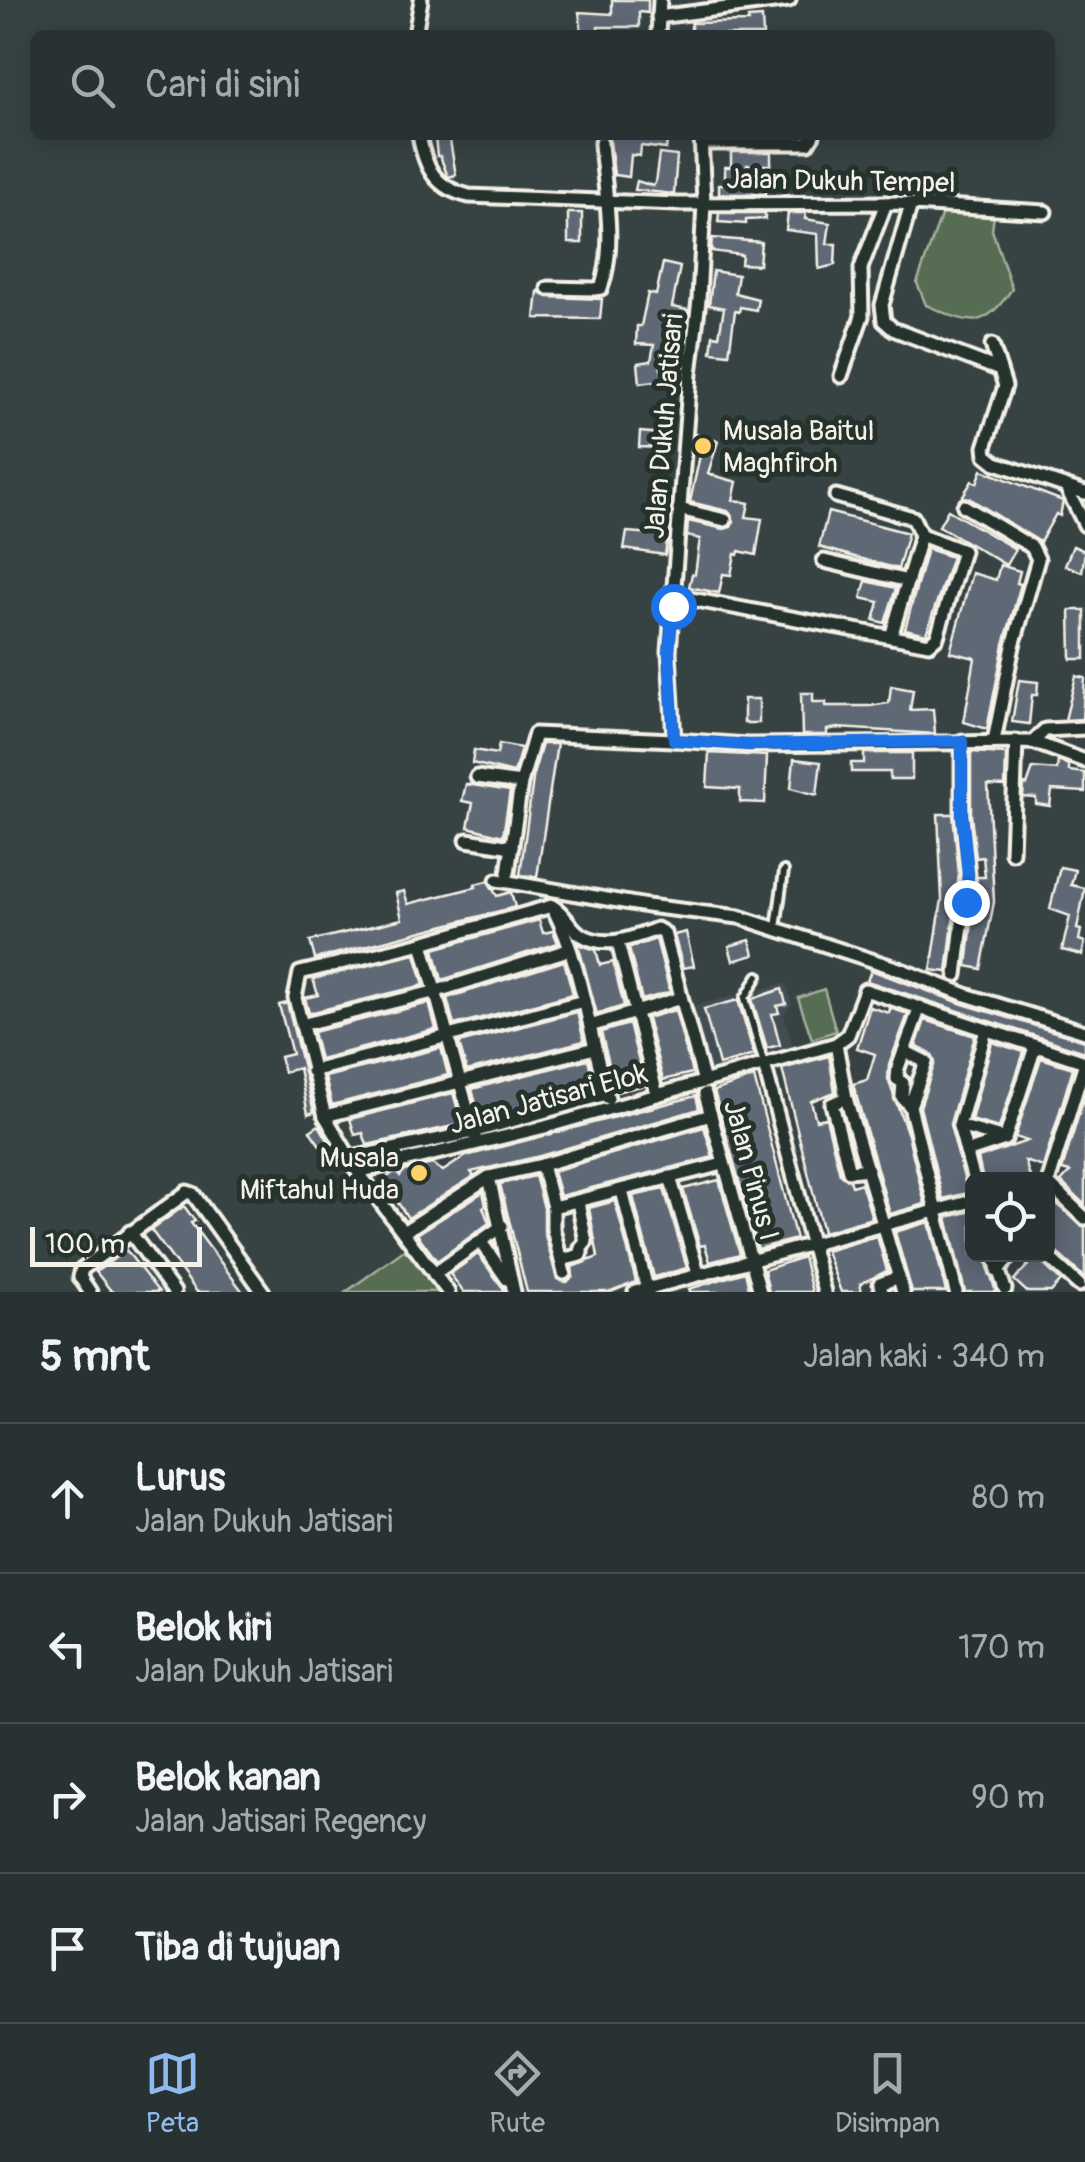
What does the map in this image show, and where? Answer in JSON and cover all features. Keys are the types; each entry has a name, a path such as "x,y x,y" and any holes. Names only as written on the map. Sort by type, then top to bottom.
{"street":[{"path":"416,30 421,0"},
{"path":"658,30 660,0"},
{"path":"658,17 789,0"},
{"path":"420,140 430,174 459,193 506,198 704,203"},
{"name":"Jalan Dukuh Tempel","path":"702,140 704,203 886,203 1045,212"},
{"path":"737,140 809,140"},
{"path":"548,288 601,288 607,244 601,143"},
{"name":"Jalan Dukuh Jatisari","path":"674,740 669,652 704,203"},
{"path":"841,376 862,316 860,268 886,203"},
{"path":"911,204 882,305 884,321 893,329 1000,370"},
{"path":"992,344 1005,386 985,447 986,455 996,463 1085,493"},
{"path":"1068,489 1085,526"},
{"path":"675,596 934,643 963,553 961,548 922,535 913,518 836,496"},
{"path":"964,506 1032,547 1038,559 1013,646 994,741"},
{"path":"679,510 725,520"},
{"path":"891,636 922,535"},
{"path":"824,562 908,581"},
{"path":"1034,742 1045,730 1085,728"},
{"path":"1085,761 1034,742 748,745 541,732 531,740 512,848 503,876 647,906 738,917 1085,1032"},
{"path":"956,975 968,874 962,814 962,741"},
{"path":"1012,853 1016,742"},
{"path":"477,777 521,783"},
{"path":"467,840 512,848"},
{"path":"552,906 562,926 612,1108"},
{"path":"448,1292 358,1172 324,1116 294,998 300,974 552,906 564,914 576,932 618,943 657,1095"},
{"name":"Jalan Pinus I","path":"618,943 660,930 760,1292"},
{"path":"422,944 475,1138"},
{"path":"301,1025 568,950"},
{"path":"902,1292 846,1098 836,1044 848,1035 861,993 865,990 1085,1062 1051,1172"},
{"path":"590,1026 681,998"},
{"path":"312,1071 584,1001"},
{"path":"920,1007 897,1080 903,1083 902,1097 910,1106 956,1292"},
{"path":"972,1172 960,1126 986,1030"},
{"name":"Jalan Jatisari Elok","path":"352,1158 475,1138 657,1095 705,1088 764,1064 836,1044"},
{"path":"1006,1139 1035,1047"},
{"path":"324,1116 595,1048"},
{"path":"904,1051 926,1062 910,1106"},
{"path":"764,1064 824,1292"},
{"name":"Jalan Jatisari Elok","path":"358,1172 606,1094"},
{"path":"846,1098 832,1104 849,1171 868,1169"},
{"path":"405,1232 489,1177 711,1115"},
{"path":"960,1126 1006,1139"},
{"path":"966,1152 1006,1139"},
{"path":"553,1207 723,1164"},
{"path":"542,1165 564,1274"},
{"path":"489,1177 512,1288"},
{"path":"670,1177 698,1273"},
{"path":"1055,1190 1085,1218"},
{"path":"622,1191 643,1291 810,1242 965,1203"},
{"path":"90,1292 80,1272 181,1194 190,1192 263,1292"},
{"path":"561,1260 581,1255 586,1242 578,1202"},
{"path":"434,1274 502,1226"},
{"path":"130,1232 174,1292"},
{"path":"481,1242 512,1288"},
{"path":"995,1262 1007,1291"},
{"path":"997,1271 1005,1262"},
{"path":"1053,1262 1078,1285"},
{"path":"882,1292 880,1284 899,1277"}],"lane":[{"path":"776,928 784,871"},
{"path":"758,976 745,998 764,1064"}],"shaded area":[{"path":"786,983 792,1004 784,1014 793,1048 707,1071 689,1007"}],"green space":[{"path":"943,210 994,216 992,230 1012,289 983,318 965,320 926,305 917,283"},
{"path":"824,989 836,1031 812,1039 798,998"},
{"path":"404,1250 423,1266 442,1292 346,1292"}],"building":[{"path":"612,0 648,0 648,13 639,12 639,27 581,30 579,12 612,14"},
{"path":"762,17 763,30 691,30 691,23 749,22 748,18"},
{"path":"435,140 450,140 456,175 448,177 437,156"},
{"path":"667,140 666,149 641,146 640,156 631,155 629,177 614,175 610,142"},
{"path":"731,152 771,152 771,165 747,165 747,182 765,182 766,194 719,194 719,184 725,184 725,167 731,167"},
{"path":"659,154 677,156 674,194 635,190 637,181 653,186 655,183"},
{"path":"568,213 582,213 582,243 568,243"},
{"path":"719,213 765,213 765,219 746,220 746,224 718,222"},
{"path":"788,213 806,213 805,219 830,223 827,244 836,244 835,265 819,269 818,234 786,230"},
{"path":"712,238 761,242 759,265 741,264 742,255 711,251"},
{"path":"663,263 680,267 672,307 688,310 687,323 674,320 668,359 659,357 663,380 640,383 638,363 651,361 654,345 636,344 637,326 641,326 648,293 656,295"},
{"path":"713,271 738,275 735,293 758,299 756,310 740,307 739,312 735,311 729,354 711,352 713,335 719,336 724,308 709,305"},
{"path":"538,291 548,297 602,299 600,319 535,318"},
{"path":"640,432 663,434 662,448 639,447"},
{"path":"695,434 718,441 708,474 737,482 733,500 749,503 746,517 762,519 756,555 739,551 735,554 731,575 723,574 719,593 689,587 700,539 687,536 688,521 724,529 734,521 728,511 690,502 700,455 693,453"},
{"path":"982,470 1063,501 1060,516 1056,514 1040,542 962,497 972,481 977,483"},
{"path":"948,510 1015,549 1006,565 939,526"},
{"path":"828,512 908,533 898,569 819,547"},
{"path":"627,532 668,535 665,555 624,549"},
{"path":"1073,546 1085,551 1082,572 1065,565"},
{"path":"927,549 952,557 926,634 905,629"},
{"path":"1000,565 1020,571 1017,583 1021,584 987,729 964,722 975,658 950,652 972,573 996,580"},
{"path":"866,581 896,588 885,623 874,620 879,602 861,598"},
{"path":"1070,610 1085,610 1085,659 1071,659"},
{"path":"1076,676 1085,678 1082,719 1065,720"},
{"path":"1019,680 1038,682 1037,695 1032,695 1029,724 1012,722"},
{"path":"891,686 913,690 910,710 933,709 935,734 837,728 827,730 827,735 802,735 801,693 813,693 813,702 826,702 826,706 870,706 889,703"},
{"path":"744,699 759,699 759,723 744,723"},
{"path":"499,744 521,748 514,773 472,763 474,750 497,754"},
{"path":"542,744 557,744 537,877 520,875 534,772"},
{"path":"971,752 1006,754 1005,786 988,785 994,902 981,969 967,966 977,877 985,877 983,857 976,858 971,815"},
{"path":"709,753 767,756 765,803 740,802 740,789 707,787"},
{"path":"864,753 912,753 912,779 890,779 890,772 851,772 851,763 864,763"},
{"path":"794,759 821,762 817,795 791,788"},
{"path":"1058,761 1069,765 1069,771 1085,773 1085,792 1052,790 1050,806 1036,804 1036,798 1023,797 1024,784 1027,785 1033,768 1057,770"},
{"path":"466,784 510,791 503,836 468,827 473,803 462,801"},
{"path":"938,814 953,814 959,874 947,972 931,970 942,899"},
{"path":"1060,867 1075,870 1071,885 1085,888 1077,929 1081,930 1079,940 1085,942 1082,955 1062,950 1070,916 1050,909"},
{"path":"488,881 497,896 511,892 515,907 315,959 310,941 402,919 396,893 404,891 408,904"},
{"path":"539,920 543,933 553,931 558,943 442,980 434,949"},
{"path":"686,932 694,966 683,968 674,935"},
{"path":"656,939 670,992 642,1000 629,948"},
{"path":"750,940 754,955 733,961 729,946"},
{"path":"578,944 596,950 600,965 613,962 624,1006 597,1014"},
{"path":"415,954 424,985 309,1013 305,998 318,995 313,979"},
{"path":"564,961 573,994 454,1025 447,998"},
{"path":"871,970 963,1004 1085,1041 1085,1052 867,981"},
{"path":"782,989 786,1004 777,1006 779,1013 772,1014 780,1045 767,1048 752,999"},
{"path":"738,1000 754,1055 719,1065 704,1009"},
{"path":"287,1003 314,1112 308,1114 299,1068 284,1072 280,1057 292,1054 279,1005"},
{"path":"429,1003 436,1029 320,1059 313,1032"},
{"path":"870,1007 908,1014 889,1065 888,1079 908,1135 925,1204 890,1214 853,1084 867,1080 875,1054 857,1048"},
{"path":"675,1010 692,1073 663,1080 647,1018"},
{"path":"577,1012 584,1041 467,1071 459,1043"},
{"path":"925,1020 975,1036 950,1124 965,1194 943,1199 920,1107 935,1062 931,1054 916,1046"},
{"path":"629,1024 645,1085 616,1092 601,1032"},
{"path":"992,1042 1024,1052 999,1128 971,1120"},
{"path":"441,1048 448,1075 332,1105 325,1077"},
{"path":"829,1056 835,1092 811,1101 816,1120 826,1118 840,1174 852,1186 861,1183 872,1218 823,1232 782,1069"},
{"path":"1041,1058 1073,1068 1043,1167 1025,1161 1028,1172 981,1172 978,1158 1027,1141 1015,1137"},
{"path":"588,1059 595,1087 480,1119 472,1089"},
{"path":"754,1077 796,1239 758,1249 714,1091"},
{"path":"453,1093 462,1124 367,1145 363,1133 355,1135 350,1119"},
{"path":"1085,1094 1085,1205 1061,1182 1070,1172 1062,1170"},
{"path":"696,1096 699,1109 471,1172 474,1176 408,1218 383,1180 393,1173 400,1176 404,1171 432,1164 443,1171 466,1156"},
{"path":"319,1125 335,1152 328,1157 310,1131"},
{"path":"704,1127 713,1157 560,1196 553,1171"},
{"path":"535,1176 557,1279 567,1282 573,1276 572,1267 598,1257 589,1208 615,1201 636,1282 611,1292 527,1292 500,1184"},
{"path":"719,1180 740,1254 710,1262 705,1245 700,1246 683,1189"},
{"path":"664,1189 687,1268 654,1277 633,1196"},
{"path":"483,1192 489,1223 437,1261 417,1234"},
{"path":"1055,1202 1085,1227 1085,1278 1055,1251"},
{"path":"184,1206 195,1221 191,1223 243,1292 197,1292 151,1230"},
{"path":"965,1213 965,1262 987,1262 996,1292 965,1292 947,1217"},
{"path":"929,1222 946,1292 912,1292 895,1232"},
{"path":"877,1236 887,1271 860,1284 862,1292 841,1292 826,1251"},
{"path":"126,1250 159,1292 112,1292 96,1272"},
{"path":"478,1254 504,1292 464,1292 450,1274"},
{"path":"803,1257 812,1292 769,1292 764,1270"},
{"path":"1031,1262 1041,1262 1061,1281 1051,1292 1027,1292 1014,1280"},
{"path":"745,1272 750,1292 689,1289"}],"place":[{"name":"Musala Baitul Maghfiroh","path":"703,446"},
{"name":"Musala Miftahul Huda","path":"419,1173"}],"route":[{"path":"673,606 669,652 674,740 748,745 962,741 966,902"}]}
